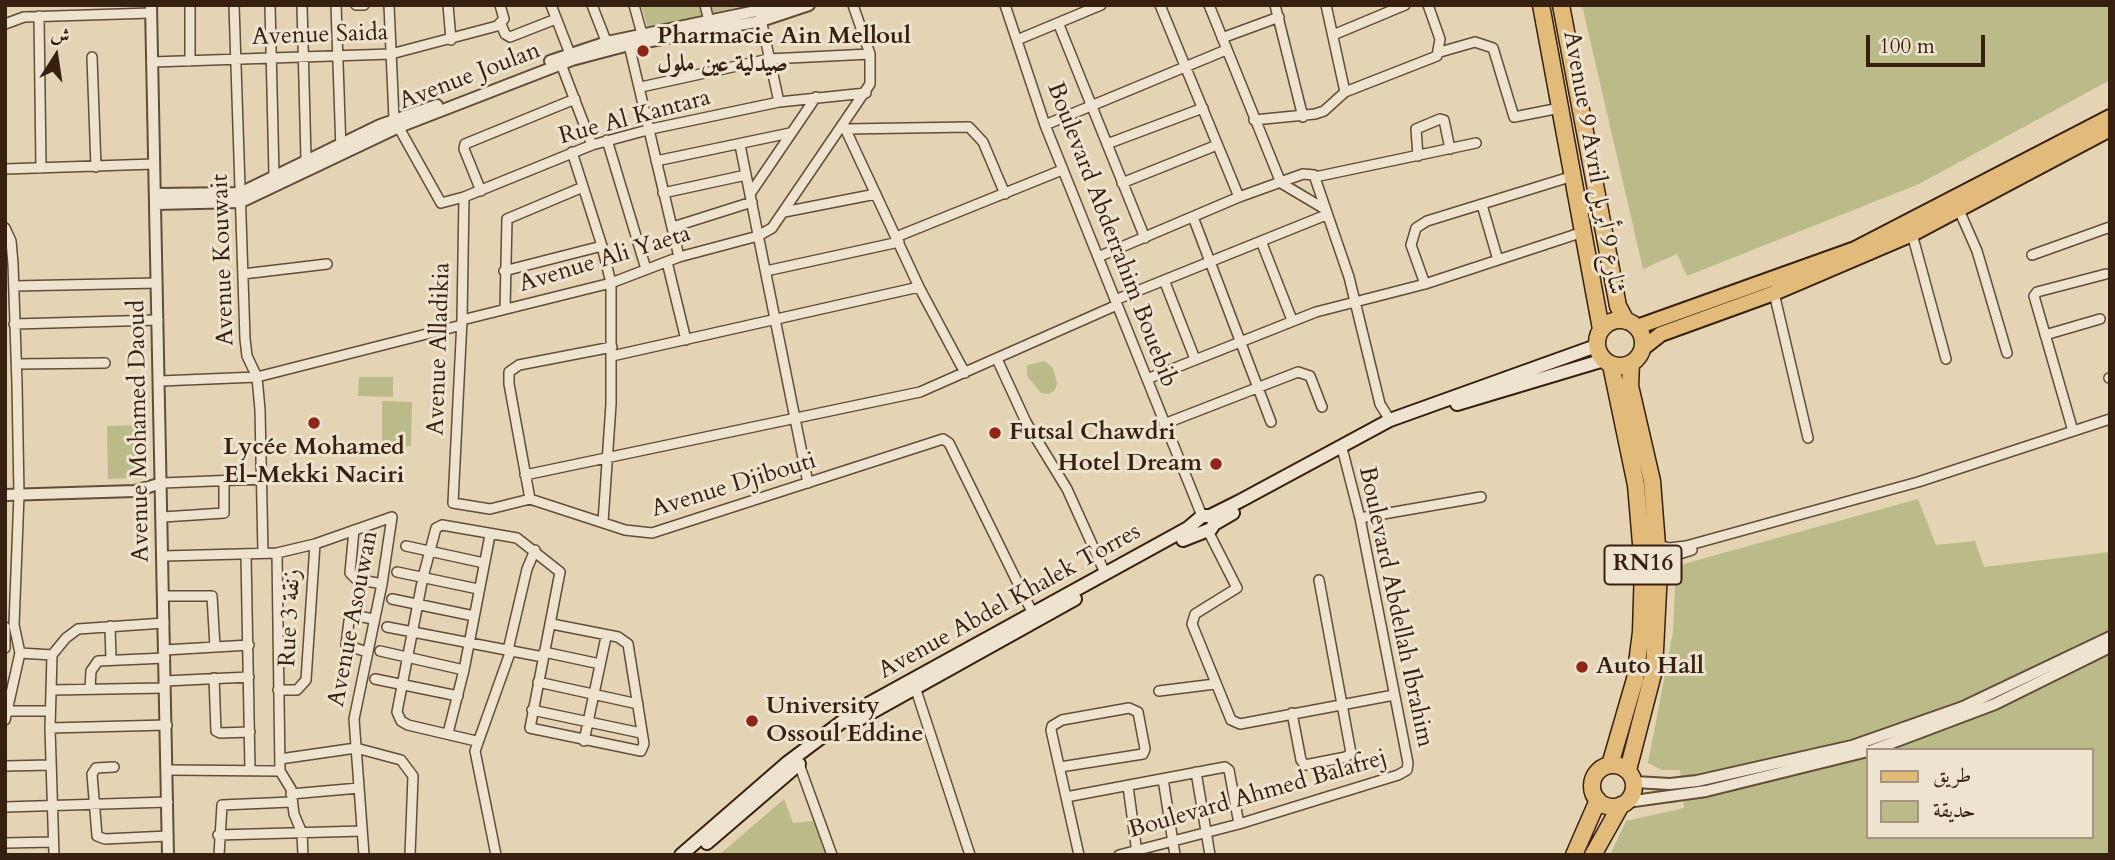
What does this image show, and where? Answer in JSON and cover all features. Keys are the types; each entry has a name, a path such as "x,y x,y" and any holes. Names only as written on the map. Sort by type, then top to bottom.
{"highway":[{"name":"Avenue 9 Avril شارع 9 أبريل","path":"1541,5 1601,329"},
{"name":"Avenue 9 Avril شارع 9 أبريل","path":"1561,5 1618,306 1632,324"},
{"path":"1601,329 1612,321 1632,324 1643,348 1631,363 1604,357"},
{"name":"RN16","path":"1574,855 1598,800 1592,786 1593,778 1597,772 1611,765 1634,690 1640,644 1643,579 1636,485 1604,357 1601,329"},
{"name":"RN16","path":"1593,855 1634,789 1631,776 1654,670 1660,571 1652,481 1630,386 1631,363"},
{"path":"1611,765 1631,776"},
{"path":"1598,800 1608,806 1624,804"}],"main road":[{"path":"1632,324 1855,248 2110,117"},
{"path":"1643,348 1661,334 1774,293 1913,234 2110,129"},
{"name":"Avenue Abdel Khalek Torres","path":"681,855 843,720 1384,423 1604,357"},
{"name":"Avenue Abdel Khalek Torres","path":"693,855 799,764 864,715 1105,573 1188,528 1206,523 1343,452 1421,416 1604,357"}],"street":[{"path":"190,5 190,61"},
{"name":"Avenue Kouwait","path":"234,5 247,356 257,377 263,553"},
{"path":"270,5 274,175"},
{"path":"302,5 306,159"},
{"path":"336,5 341,148"},
{"path":"356,5 364,5"},
{"path":"389,5 397,123"},
{"path":"448,5 451,40"},
{"path":"500,5 504,18 501,24 505,34 510,37 556,19"},
{"path":"551,5 568,59 575,99 593,145"},
{"path":"592,5 608,46"},
{"path":"634,5 643,39"},
{"path":"705,5 711,26"},
{"name":"Avenue Joulan","path":"760,17 785,5"},
{"name":"Avenue Joulan","path":"155,199 241,197 397,123 568,59 608,46 760,17 808,5"},
{"path":"758,236 772,228 845,127 866,93 871,79 870,54 853,5"},
{"name":"Boulevard Abderrahim Bouebib","path":"1005,5 1062,170 1164,424 1206,523 1237,586 1234,592 1191,618 1215,684"},
{"path":"1017,40 1059,25 1089,8 1101,5"},
{"path":"1160,5 1239,197"},
{"path":"1209,5 1281,183 1325,212"},
{"path":"1275,5 1303,117"},
{"path":"1326,5 1345,92"},
{"path":"1333,36 1405,5"},
{"path":"1428,5 1440,39 1440,52"},
{"path":"5,24 16,19 39,16 151,9"},
{"name":"Avenue Mohamed Daoud","path":"151,9 169,770 168,855"},
{"path":"39,16 41,168"},
{"path":"760,17 779,102"},
{"path":"1222,38 1279,17"},
{"name":"Avenue Saida","path":"152,62 391,54 451,40 501,24"},
{"path":"1059,25 1145,238"},
{"name":"Avenue Joulan","path":"608,46 629,46 643,39"},
{"path":"1254,120 1303,117 1324,111 1345,92 1440,52 1475,42 1493,48 1514,117 1560,108"},
{"path":"629,46 651,129 679,257"},
{"path":"1045,125 1226,50"},
{"path":"641,87 769,59 870,54"},
{"path":"92,57 96,167"},
{"name":"Rue Al Kantara","path":"397,123 429,186 441,203 481,191 607,140 779,102 816,96 866,93"},
{"path":"673,227 751,198 816,96"},
{"path":"481,191 464,149 465,144 575,99"},
{"path":"1107,144 1203,107"},
{"path":"1418,156 1416,129 1440,119 1444,120 1450,149"},
{"path":"845,127 969,127 983,142 1005,194"},
{"path":"845,127 919,287 965,373"},
{"path":"656,161 790,133"},
{"path":"607,140 646,269"},
{"path":"1315,177 1476,143"},
{"path":"740,145 808,483"},
{"path":"1122,183 1217,145"},
{"name":"Avenue Joulan","path":"241,197 274,175 306,159 341,148"},
{"path":"572,152 603,246 611,283 612,351 603,522"},
{"path":"5,169 154,164"},
{"path":"766,271 898,240 1062,170"},
{"path":"1098,257 1239,197 1309,173 1315,177 1343,258 1384,423"},
{"path":"663,193 746,175"},
{"path":"1425,284 1411,245 1416,228 1573,176"},
{"path":"505,309 506,227 512,215 583,187"},
{"path":"784,212 876,194"},
{"name":"Avenue Alladikia","path":"464,197 462,323 453,503 490,509 530,499"},
{"path":"1482,205 1498,260"},
{"path":"1959,210 1977,251 2007,353"},
{"path":"525,475 920,392 997,359 1164,280 1325,212"},
{"path":"1193,217 1270,422"},
{"path":"2032,255 2110,227"},
{"path":"5,228 11,241 9,266 14,286 19,495 16,579 5,648"},
{"path":"1147,379 1292,320 1425,284 1583,232"},
{"path":"1913,234 1946,359"},
{"name":"Avenue Ali Yaeta","path":"160,381 257,377 611,283 679,257 758,236"},
{"path":"1261,241 1292,320"},
{"path":"504,271 603,246"},
{"path":"667,262 686,340"},
{"path":"243,274 327,264"},
{"path":"2073,431 2034,296 2037,292 2106,274"},
{"path":"1164,280 1195,359"},
{"path":"14,286 157,283"},
{"path":"530,499 509,384 510,370 520,365 686,340 919,287"},
{"path":"1774,293 1808,438"},
{"path":"2045,335 2100,319"},
{"path":"14,324 158,320"},
{"path":"997,359 1027,422 1067,489 1105,573"},
{"path":"16,364 105,363"},
{"path":"1164,424 1298,372 1307,372 1322,407"},
{"path":"5,384 17,384"},
{"path":"1658,545 1669,548 1686,546 1918,482 2110,419"},
{"name":"Avenue Djibouti","path":"530,499 638,534 652,533 943,439 949,443 1035,616"},
{"name":"Boulevard Abdellah Ibrahim","path":"1343,452 1360,518 1408,763 1407,770"},
{"path":"5,495 135,491 162,483 262,479"},
{"path":"163,517 224,513 224,481"},
{"path":"1660,571 1673,556 1889,494 1918,482"},
{"path":"1360,518 1481,497"},
{"name":"Avenue Asouwan","path":"354,530 392,517 382,584 354,719 364,855"},
{"path":"476,741 401,721 397,712 423,577 439,526 516,538 535,550 560,572 552,624 529,726 532,730 638,753 644,744 628,644 618,638 552,624"},
{"path":"164,556 276,553 315,544 354,530 350,573 356,579 382,584"},
{"path":"448,733 464,670 490,535"},
{"path":"5,540 18,541"},
{"name":"Rue 3 زنقة","path":"278,690 297,690 304,685 315,544"},
{"path":"406,546 484,563"},
{"path":"496,855 475,762 476,741 510,650 527,569 535,550"},
{"path":"276,553 280,771 302,833 303,855"},
{"path":"246,555 250,770"},
{"path":"397,572 478,589"},
{"path":"5,578 16,579"},
{"path":"1292,713 1301,760 1308,765 1351,753 1319,580"},
{"path":"164,596 212,596 215,647"},
{"path":"392,598 474,616"},
{"path":"367,652 346,645 349,621 353,615 373,619"},
{"path":"54,855 51,655 78,629 164,623"},
{"path":"8,626 20,653 7,691 7,716 50,711"},
{"path":"110,626 111,660"},
{"path":"387,627 600,664"},
{"path":"583,741 606,637"},
{"path":"1631,776 1670,784 1697,781 1852,746 1963,707 2110,637"},
{"path":"90,689 94,663 248,645"},
{"path":"1876,748 1995,704 2110,647"},
{"path":"380,651 464,670"},
{"path":"20,653 51,655"},
{"path":"51,690 165,685 214,678 249,677"},
{"path":"214,678 216,730 220,733 250,732"},
{"path":"375,680 458,696"},
{"path":"538,682 638,704"},
{"path":"1159,691 1215,684 1229,718 1236,724 1394,695"},
{"path":"915,687 971,855"},
{"path":"1060,766 1143,754 1145,749 1138,712 1129,708 1057,721 1051,730 1079,855"},
{"path":"532,710 641,733"},
{"path":"50,728 167,724"},
{"path":"280,759 356,748 401,760 411,770 410,855"},
{"path":"1624,804 1706,791 1867,751"},
{"path":"799,764 832,855"},
{"path":"5,766 51,765"},
{"path":"114,767 96,768 93,772 95,832 105,839 168,836"},
{"path":"1066,797 1196,772 1228,769 1239,824"},
{"path":"169,770 280,771"},
{"name":"Boulevard Ahmed Balafrej","path":"1119,855 1136,853 1239,824 1407,770"},
{"path":"1196,772 1210,855"},
{"path":"1163,779 1175,855"},
{"path":"1128,786 1136,853"},
{"path":"219,855 220,810 226,804 359,788"},
{"path":"5,807 93,802 168,802"},
{"path":"218,835 362,831"},
{"path":"5,843 53,842"}],"green space":[{"path":"641,5 746,5 648,28"},
{"path":"1582,5 2110,5 2110,80 1919,184 1687,276 1677,254 1643,269"},
{"path":"1045,361 1053,368 1057,383 1055,390 1049,394 1041,393 1027,376 1027,365"},
{"path":"359,377 393,377 393,397 358,396"},
{"path":"382,401 412,402 411,446 382,447"},
{"path":"137,425 138,478 108,479 107,426"},
{"path":"1918,499 1936,545 1975,541 1984,567 2110,552 2110,855 1610,855 1626,821 1684,808 1680,770 1662,770 1648,763 1673,632 1676,566"},
{"path":"784,799 793,823 815,821 824,830 833,855 719,855"}],"place":[{"name":"Pharmacie Ain Melloul صيدلية عين ملول","path":"643,51"},
{"name":"Lycée Mohamed El-Mekki Naciri","path":"314,423"},
{"name":"Futsal Chawdri","path":"995,433"},
{"name":"Hotel Dream","path":"1216,464"},
{"name":"Auto Hall","path":"1582,667"},
{"name":"University Ossoul Eddine","path":"752,721"}]}
